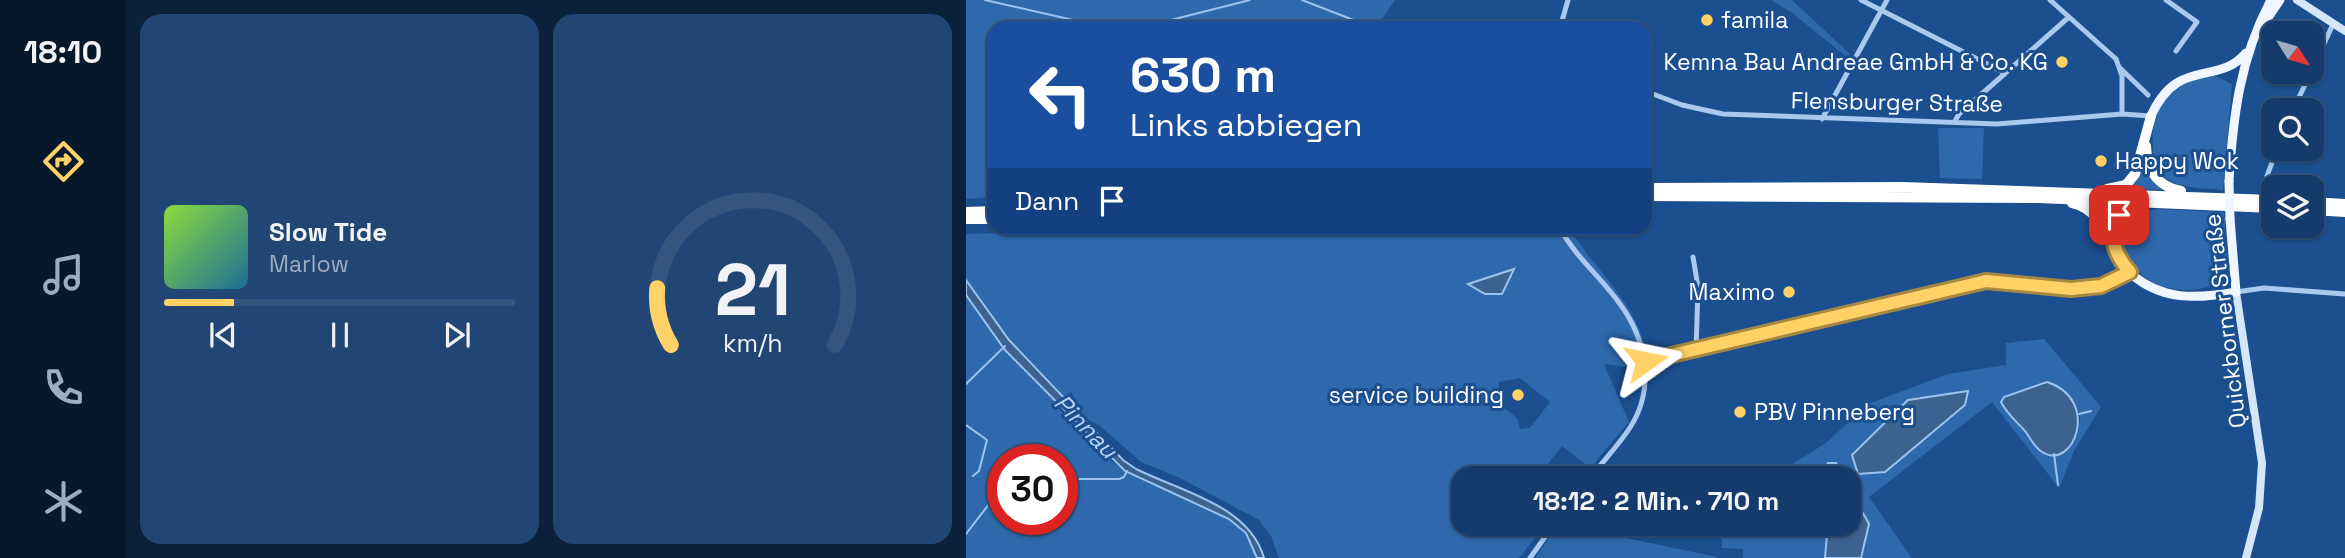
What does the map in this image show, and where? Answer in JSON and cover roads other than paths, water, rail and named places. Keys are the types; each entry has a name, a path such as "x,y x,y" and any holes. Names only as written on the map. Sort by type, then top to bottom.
{"highway":[{"path":"2098,192 2131,180 2151,116"},
{"path":"2145,139 2147,158 2158,182 2173,190 2208,196"},
{"path":"1652,188 1902,187 2261,199"},
{"path":"1652,196 2039,198 2261,207"},
{"path":"2039,198 2086,208 2096,218 2130,272"},
{"path":"2115,250 2113,234 2119,215 2131,207 2172,203"},
{"path":"2324,203 2345,204"},
{"path":"966,212 987,211"},
{"path":"2324,211 2345,212"},
{"path":"966,219 987,219"}],"main road":[{"name":"Quickborner Straße","path":"2246,558 2259,508 2262,463 2236,292 2229,181 2232,122 2241,74 2271,0"},
{"name":"Quickborner Straße","path":"2254,38 2280,0"},
{"path":"2297,0 2345,31"},
{"path":"2223,69 2249,49"},
{"path":"2151,116 2174,85 2197,73 2223,69 2241,74"},
{"path":"2130,272 2151,288 2173,296 2195,298 2236,292"}],"street":[{"path":"1562,21 1568,0"},
{"path":"1861,0 2005,73"},
{"path":"1822,119 1887,0"},
{"path":"2050,0 2100,43 2120,68 2148,95"},
{"path":"2165,0 2197,22 2176,51"},
{"path":"1955,121 1959,114 2068,17"},
{"path":"2324,43 2333,24"},
{"path":"2120,68 2122,114"},
{"name":"Flensburger Straße","path":"1652,94 1682,105 1723,114 1822,119 1997,124 2122,114 2151,116"},
{"path":"1564,235 1570,247 1630,318 1646,361 1643,389 1632,424 1599,466"},
{"path":"1693,257 1698,287 1696,351"},
{"path":"1646,361 1986,281 2071,289 2101,286 2130,272"},
{"path":"2236,292 2264,288 2345,294"},
{"path":"1530,558 1546,536"}],"water":[{"path":"1514,269 1502,294 1485,294 1468,284"},
{"name":"Pinnau","path":"966,280 1009,340 1123,460 1136,469 1229,512 1256,540 1264,558 1257,558 1246,533 1229,519 1125,471 1005,350 966,295"},
{"path":"2047,382 2064,391 2074,403 2078,417 2077,431 2072,443 2064,452 2054,455 2042,452 2037,447 2001,402 2004,397"},
{"path":"1968,391 1965,405 1885,472 1861,474 1861,466 1855,466 1852,455 1908,400"},
{"path":"1861,510 1869,524 1861,558 1825,558 1827,536 1861,536"}],"waterway":[{"path":"985,0 1077,21"},
{"path":"1167,21 1250,0"},
{"path":"1302,0 1356,21"},
{"path":"966,384 1005,346"},
{"path":"2079,414 2091,411"},
{"path":"966,425 987,440 979,471 973,476"},
{"path":"2054,454 2058,485"},
{"path":"1078,479 1119,479 1124,477 1127,471"},
{"path":"966,534 987,507"}],"place":[{"name":"famila","path":"1707,20"},
{"name":"Kemna Bau Andreae GmbH & Co. KG","path":"2062,62"},
{"name":"Happy Wok","path":"2101,161"},
{"name":"Maximo","path":"1789,292"},
{"name":"service building","path":"1518,395"},
{"name":"PBV Pinneberg","path":"1740,412"}]}
